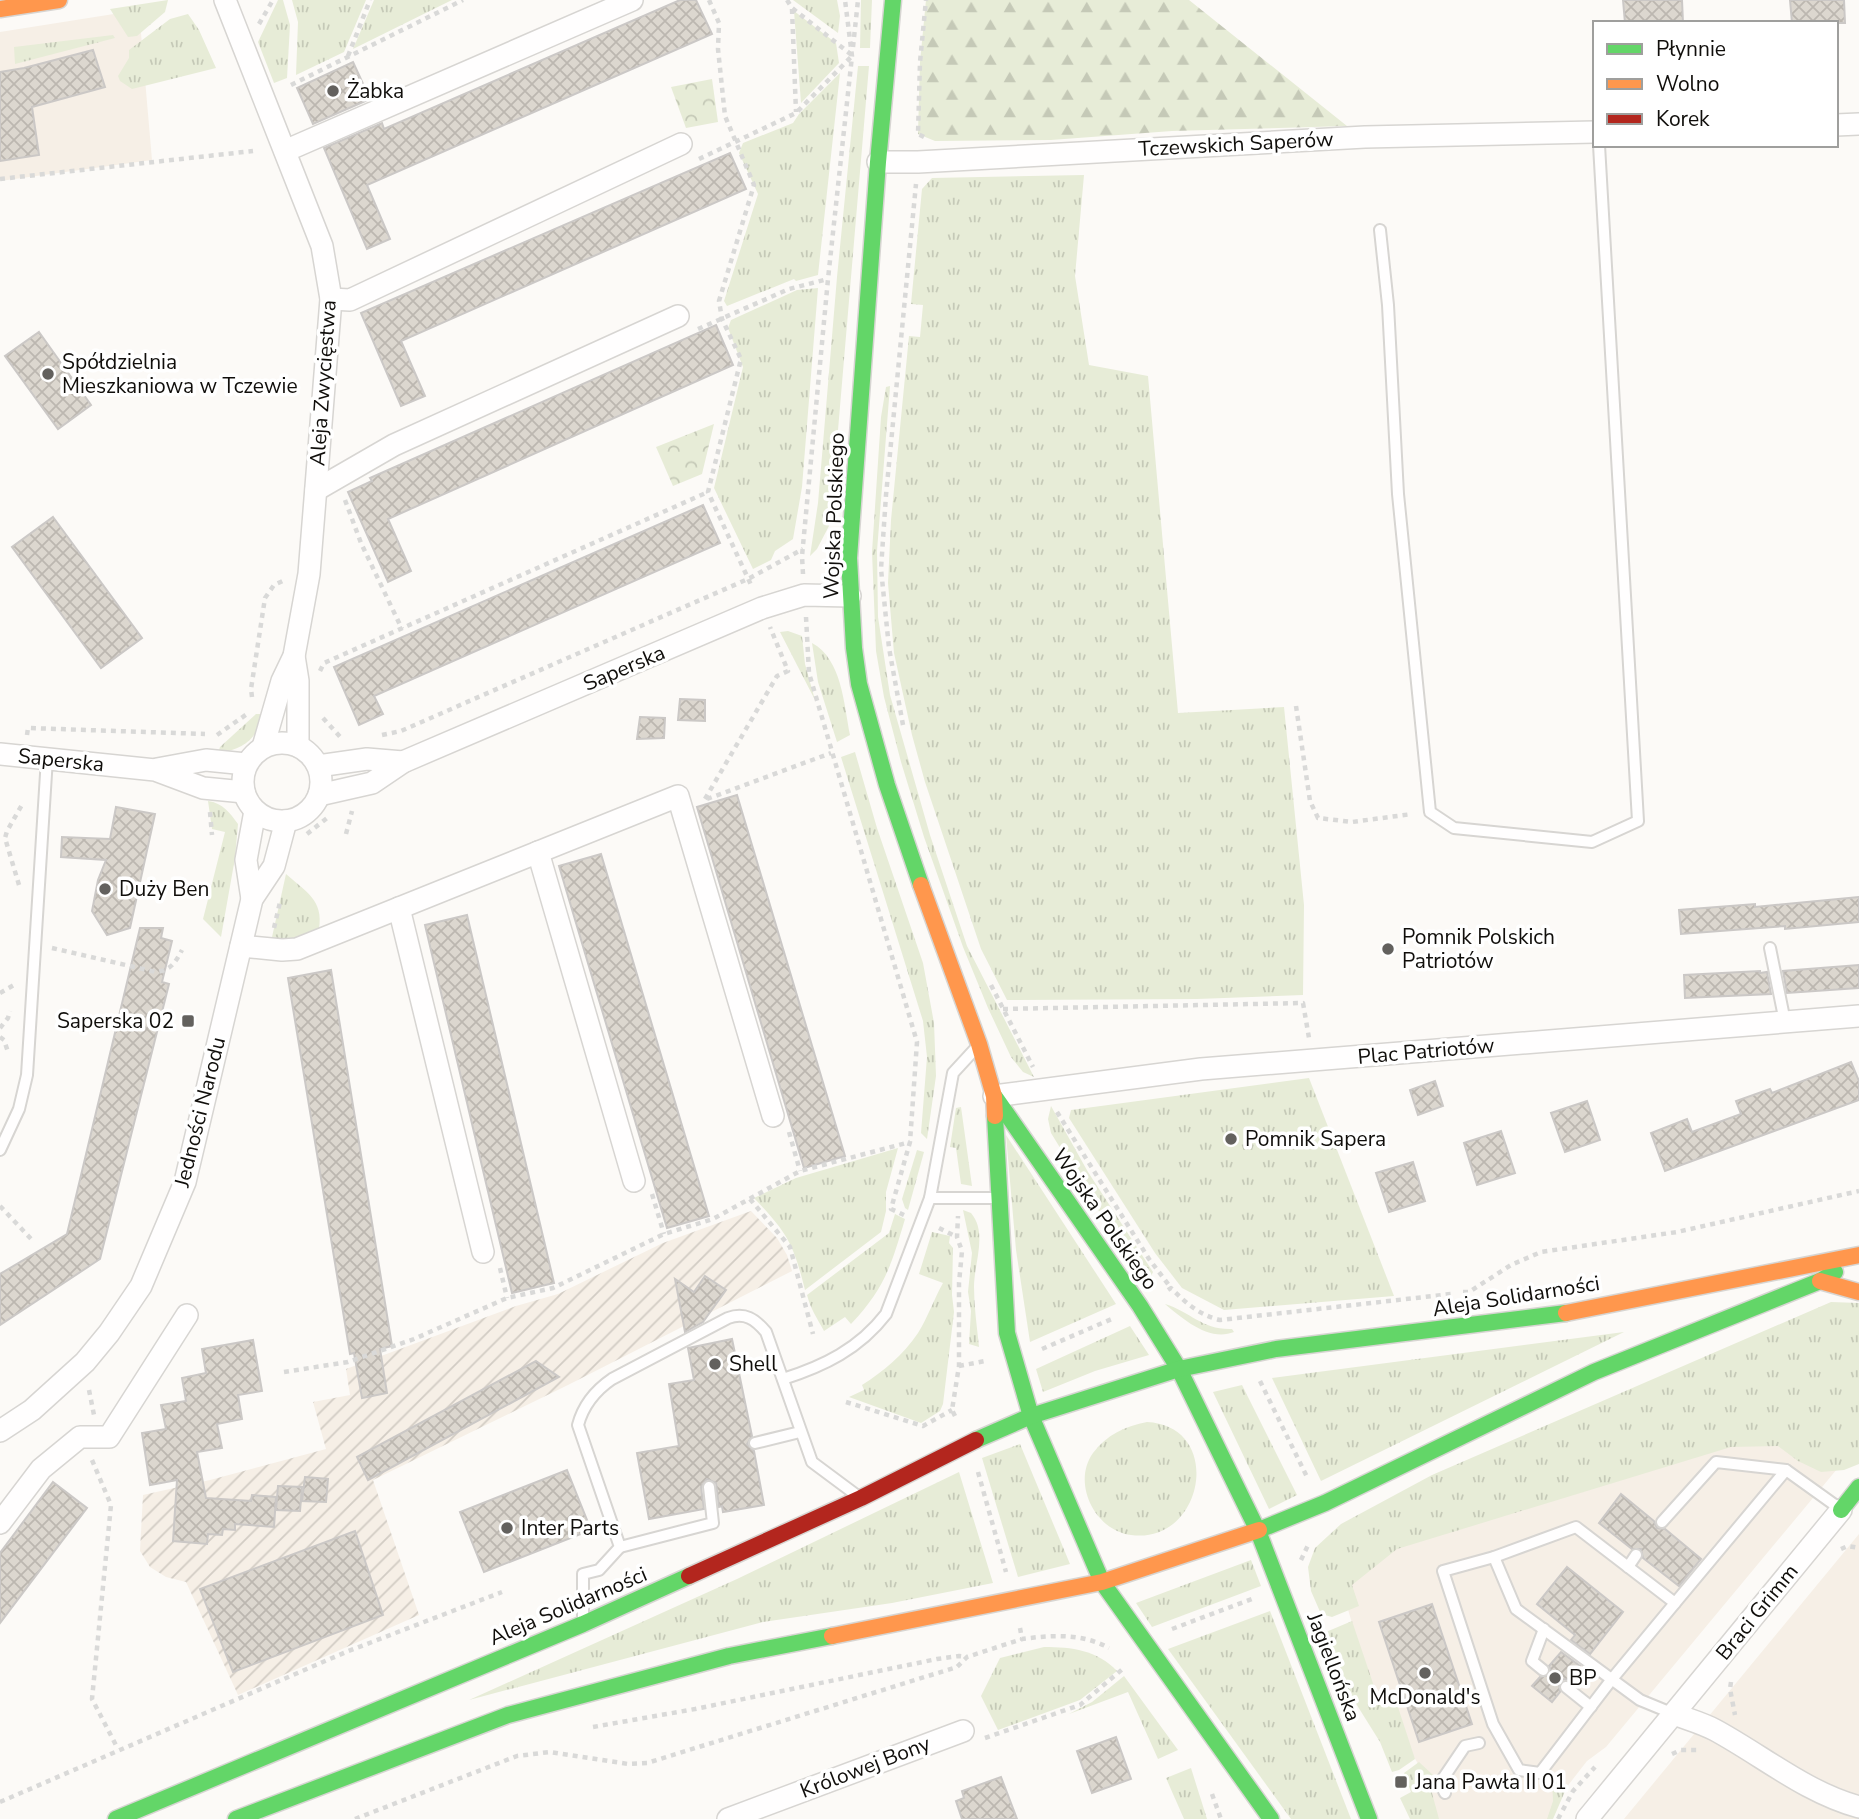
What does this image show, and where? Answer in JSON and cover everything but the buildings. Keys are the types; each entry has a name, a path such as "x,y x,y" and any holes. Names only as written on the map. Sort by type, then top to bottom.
{"main road":[{"path":"0,9 59,0"},
{"name":"Wojska Polskiego","path":"893,0 878,162 849,558 859,684 910,855 979,1044 994,1096 1007,1333 1031,1416 1102,1583"},
{"name":"Wojska Polskiego","path":"994,1096 1140,1306 1178,1368 1258,1531"},
{"name":"Aleja Solidarności","path":"1102,1583 1258,1531 1320,1505 1594,1372 1820,1281 1859,1256"},
{"name":"Aleja Solidarności","path":"116,1819 583,1624 861,1498 967,1444 1031,1416 1178,1368 1276,1349 1555,1315 1859,1256"},
{"path":"1820,1281 1859,1292"},
{"path":"1841,1510 1859,1486"},
{"name":"Jagiellońska","path":"1258,1531 1369,1819"},
{"path":"236,1819 508,1715 729,1656 1102,1583 1271,1819"}],"street":[{"name":"Aleja Zwycięstwa","path":"225,0 322,246 331,299 309,574 293,656 282,681 263,747"},
{"path":"285,151 632,0"},
{"path":"1838,125 1859,124"},
{"name":"Tczewskich Saperów","path":"878,162 918,162 1366,136 1593,132"},
{"path":"331,299 350,300 681,145"},
{"path":"316,490 394,445 678,316"},
{"name":"Saperska","path":"319,795 372,783 403,762 762,608 804,595 850,596"},
{"name":"Aleja Zwycięstwa","path":"293,656 305,708 298,746"},
{"path":"284,743 298,746 310,754 318,766 322,784 319,795 308,812 298,818 286,821 265,818 255,811 244,792 246,764 263,747 284,743"},
{"name":"Saperska","path":"0,754 155,770 203,788 244,792"},
{"name":"Saperska","path":"318,766 367,759 403,762"},
{"path":"155,770 206,760 246,764"},
{"path":"241,946 297,949 678,796 773,1116"},
{"name":"Jedności Narodu","path":"252,898 246,860 255,811"},
{"name":"Jedności Narodu","path":"0,1431 32,1410 85,1362 109,1333 141,1286 185,1182 252,898 274,866 286,821"},
{"path":"538,852 634,1181"},
{"path":"399,908 483,1252"},
{"name":"Plac Patriotów","path":"994,1096 1201,1069 1859,1016"},
{"path":"0,1523 41,1469 80,1437 109,1437 187,1315"},
{"name":"Braci Grimm","path":"1587,1819 1841,1510"},
{"path":"1674,1714 1713,1729 1791,1778 1859,1807"},
{"name":"Królowej Bony","path":"728,1819 962,1731"}],"lane":[{"path":"1380,230 1388,304 1398,494 1430,812 1454,828 1592,842 1638,821 1599,147"},
{"path":"0,1150 19,1109 27,1075 47,758"},
{"path":"1770,948 1784,1022"},
{"path":"783,1378 827,1364 852,1348 874,1329 891,1304 930,1198 953,1073 979,1044"},
{"path":"930,1198 999,1198"},
{"path":"620,1546 578,1424 580,1416 600,1387 716,1324 738,1315 752,1319 766,1332 812,1462 861,1498"},
{"path":"755,1443 800,1432"},
{"path":"1662,1522 1716,1462 1786,1470 1841,1510"},
{"path":"1675,1603 1576,1527 1494,1557 1443,1571 1493,1724 1519,1770 1540,1773 1612,1679 1786,1470"},
{"path":"583,1624 583,1574 599,1570 620,1546 713,1523 709,1487"},
{"path":"1628,1567 1636,1555"},
{"path":"1494,1557 1516,1609 1640,1700 1674,1714"},
{"path":"1543,1670 1532,1661 1544,1629"},
{"path":"1566,1687 1591,1707"},
{"path":"1445,1793 1440,1783 1446,1773 1465,1746 1479,1743"}],"path":[{"path":"253,35 272,0"},
{"path":"348,57 370,0"},
{"path":"291,85 463,0"},
{"path":"709,0 719,23 718,48 725,116 754,186 719,301 722,319 741,359 708,492 748,579"},
{"path":"787,0 792,8 852,56"},
{"path":"845,0 852,56"},
{"path":"858,0 803,549 804,595 809,673 917,1042 910,1142 891,1209"},
{"path":"926,0 920,62 918,134 935,141"},
{"path":"792,8 796,113"},
{"path":"0,178 253,151"},
{"path":"905,732 889,648 881,569 916,183"},
{"path":"697,330 789,289 828,279"},
{"path":"353,739 343,740 305,708 324,663 708,492"},
{"path":"345,500 357,533 402,629"},
{"path":"379,736 401,731 748,579 803,549"},
{"path":"26,738 28,727 220,735 250,712 265,598 274,585 309,574"},
{"path":"705,799 777,676 788,671 775,640"},
{"path":"252,705 275,706"},
{"path":"1296,706 1310,801 1318,818 1352,822 1430,812"},
{"path":"208,801 212,835"},
{"path":"343,808 353,803 346,834"},
{"path":"303,837 321,826 332,813"},
{"path":"269,949 280,899"},
{"path":"35,944 156,972 173,966 181,950"},
{"path":"986,976 1043,1089 1149,1259 1187,1305 1204,1316 1220,1320 1469,1292 1511,1265 1541,1252 1677,1232 1859,1191"},
{"path":"1003,1009 1303,1003 1312,1060"},
{"path":"0,1037 4,1040 8,1052"},
{"path":"284,1372 348,1362 414,1339 508,1298 553,1288 664,1234 713,1219 800,1171 910,1142"},
{"path":"750,1199 790,1247 813,1335"},
{"path":"0,1206 34,1242"},
{"path":"958,1210 957,1237 961,1251 959,1366 952,1410 974,1459 1023,1639"},
{"path":"959,1366 1031,1353 1140,1306 1171,1288"},
{"path":"1246,1317 1259,1378 1320,1505"},
{"path":"846,1402 923,1426 952,1410"},
{"path":"90,1456 111,1505 92,1699 118,1749"},
{"path":"1146,1645 1156,1635 1302,1581 1299,1566 1310,1542"},
{"path":"1835,1553 1847,1546 1859,1548"},
{"path":"0,1802 346,1652 502,1592"},
{"path":"585,1728 695,1709 937,1659 967,1657 1023,1639 1048,1635 1081,1637 1106,1646 1117,1656"},
{"path":"355,1819 517,1756 550,1752 628,1764 647,1763 957,1667 967,1657"},
{"path":"985,1738 1080,1704 1119,1673"},
{"path":"1731,1680 1730,1689 1736,1718"},
{"path":"1663,1761 1681,1750 1702,1751"},
{"path":"1208,1784 1221,1819"},
{"path":"1220,1811 1228,1816"}],"shaded area":[{"path":"139,10 152,160 0,181 0,32"},
{"path":"751,1211 777,1238 792,1271 373,1480 419,1615 238,1695 186,1582 166,1577 150,1567 140,1551 143,1495 326,1449 313,1402 350,1395 346,1369 516,1306 558,1294 663,1243"},
{"path":"1777,1425 1847,1457 1606,1747 1587,1761 1559,1797 1549,1819 1438,1819 1417,1762 1371,1689 1347,1606 1345,1564"},
{"path":"1859,1534 1859,1819 1624,1819"}],"green space":[{"path":"168,0 165,12 137,36 128,37 110,9"},
{"path":"278,0 283,0 290,25 287,78 274,83 258,42"},
{"path":"292,0 366,0 344,52 296,75 298,22"},
{"path":"374,0 452,0 353,49"},
{"path":"793,0 837,0 840,16 838,33"},
{"path":"861,0 872,0 870,48 860,48"},
{"path":"926,0 1189,0 1347,126 1172,131 1051,140 935,141 918,134 920,62"},
{"path":"794,11 836,43 839,63 801,103"},
{"path":"188,14 199,30 216,68 132,89 120,81 118,76 129,58 129,50 170,19"},
{"path":"113,35 115,38 15,64 14,47"},
{"path":"858,66 869,66 830,524 817,549 810,556 818,503"},
{"path":"840,73 818,275 796,281 794,279 727,306 724,301 758,194 739,153 743,143 793,123"},
{"path":"712,79 718,122 686,128 671,87"},
{"path":"1084,175 1075,276 1089,365 1148,376 1178,713 1284,707 1304,905 1303,995 1197,999 1007,1000 981,949 912,735 894,653 888,583 891,520 909,336 920,337 923,305 911,304 922,189 932,178"},
{"path":"818,288 802,487 793,539 775,551 771,560 753,569 714,488 743,367 728,328 731,320 797,290"},
{"path":"890,386 877,551 878,617 890,695 930,835 967,946 1034,1077 1023,1072 1011,1057 963,947 924,837 884,697 876,651 872,552 881,417 886,387"},
{"path":"714,424 702,474 673,486 656,447"},
{"path":"788,631 802,636 805,664 815,700 780,632"},
{"path":"812,643 830,660 840,684 850,735 837,742 818,682"},
{"path":"256,714 265,714 253,736 236,749 218,753 220,747"},
{"path":"855,752 877,828 923,963 934,1023 936,1076 927,1139 921,1133 927,1057 923,1021 841,757"},
{"path":"208,801 222,806 238,824 221,937 203,919 225,832 212,829"},
{"path":"286,874 312,897 320,919 319,929 290,940 272,937"},
{"path":"1309,1078 1394,1296 1224,1310 1182,1288 1155,1253 1069,1118 1071,1110"},
{"path":"1051,1106 1088,1172 1153,1272 1148,1283 1105,1221 1051,1133 1048,1119"},
{"path":"961,1107 972,1186 961,1184 956,1148 950,1147 956,1108"},
{"path":"1006,1135 1116,1304 1030,1342 1016,1250"},
{"path":"898,1148 886,1192 886,1211 881,1232 805,1290 797,1260 787,1239 754,1198 796,1178"},
{"path":"917,1150 924,1152 908,1210 902,1199"},
{"path":"963,1210 971,1213 979,1230 974,1287 979,1347 969,1344 971,1311 968,1292 972,1253"},
{"path":"895,1214 905,1219 886,1276 872,1299 851,1324 845,1317 824,1331 807,1295 889,1233"},
{"path":"932,1232 950,1236 949,1243 953,1248 954,1312 943,1404 940,1411 921,1423 849,1397 864,1390 862,1385 899,1355 925,1321 943,1283 919,1274"},
{"path":"1831,1302 1859,1303 1859,1464 1844,1470 1821,1472 1798,1461 1778,1446 1731,1447 1397,1549 1352,1585 1359,1606 1332,1617 1321,1614 1311,1591 1308,1567 1315,1548 1341,1524 1432,1475"},
{"path":"1165,1304 1204,1324 1232,1329 1234,1332 1215,1334 1206,1331 1188,1322"},
{"path":"1130,1326 1149,1355 1095,1371 1043,1392 1036,1369"},
{"path":"1624,1332 1321,1481 1272,1378"},
{"path":"1242,1385 1297,1495 1269,1509 1213,1392"},
{"path":"1147,1422 1172,1428 1188,1443 1195,1462 1196,1484 1189,1505 1175,1522 1156,1533 1131,1535 1118,1532 1098,1515 1086,1492 1085,1478 1093,1453 1104,1441 1124,1429"},
{"path":"1020,1444 1070,1564 1018,1577 982,1458"},
{"path":"959,1472 993,1583 892,1603 763,1622 469,1700 737,1579"},
{"path":"1251,1560 1261,1586 1152,1627 1136,1603"},
{"path":"1270,1611 1351,1819 1291,1819 1168,1649"},
{"path":"1352,1621 1380,1704 1396,1701 1415,1759 1399,1770 1392,1772 1380,1742 1350,1694 1326,1632"},
{"path":"1044,1647 1084,1651 1101,1658 1117,1671 1080,1700 998,1730 981,1696 1000,1658"},
{"path":"1124,1676 1178,1750 1158,1759 1128,1692 1069,1714 1092,1702"},
{"path":"1419,1762 1433,1775 1432,1793 1439,1819 1410,1819 1400,1798 1411,1792 1404,1773"},
{"path":"1191,1768 1207,1819 1184,1819 1166,1778"},
{"path":"1552,1779 1566,1789 1553,1819 1547,1819 1553,1801"}],"traffic: fast":[{"path":"893,0 878,162 849,558 854,648 859,684 887,785 921,885"},
{"path":"995,1097 1140,1306 1179,1369"},
{"path":"995,1116 1007,1333 1031,1416"},
{"path":"1259,1530 1325,1503 1594,1372 1820,1281 1835,1272"},
{"path":"976,1440 1031,1416 1179,1369 1276,1349 1566,1313"},
{"path":"1179,1369 1258,1531 1369,1819"},
{"path":"1031,1416 1102,1582 1271,1819"},
{"path":"1841,1510 1859,1487"},
{"path":"116,1819 583,1624 689,1576"},
{"path":"236,1819 508,1715 729,1656 832,1636"}],"traffic: slow":[{"path":"0,9 59,0"},
{"path":"921,885 979,1044 994,1096 995,1116"},
{"path":"1566,1313 1859,1255"},
{"path":"1820,1281 1859,1292"},
{"path":"832,1636 1102,1582 1259,1530"}],"traffic: jam":[{"path":"689,1576 861,1498 976,1440"}],"place":[{"name":"Żabka","path":"333,91"},
{"name":"Spółdzielnia Mieszkaniowa w Tczewie","path":"48,374"},
{"name":"Duży Ben","path":"105,889"},
{"name":"Pomnik Polskich Patriotów","path":"1388,949"},
{"name":"Saperska 02","path":"188,1021"},
{"name":"Pomnik Sapera","path":"1231,1139"},
{"name":"Shell","path":"715,1364"},
{"name":"Inter Parts","path":"507,1528"},
{"name":"McDonald's","path":"1425,1673"},
{"name":"BP","path":"1555,1678"},
{"name":"Jana Pawła II 01","path":"1401,1782"}]}
